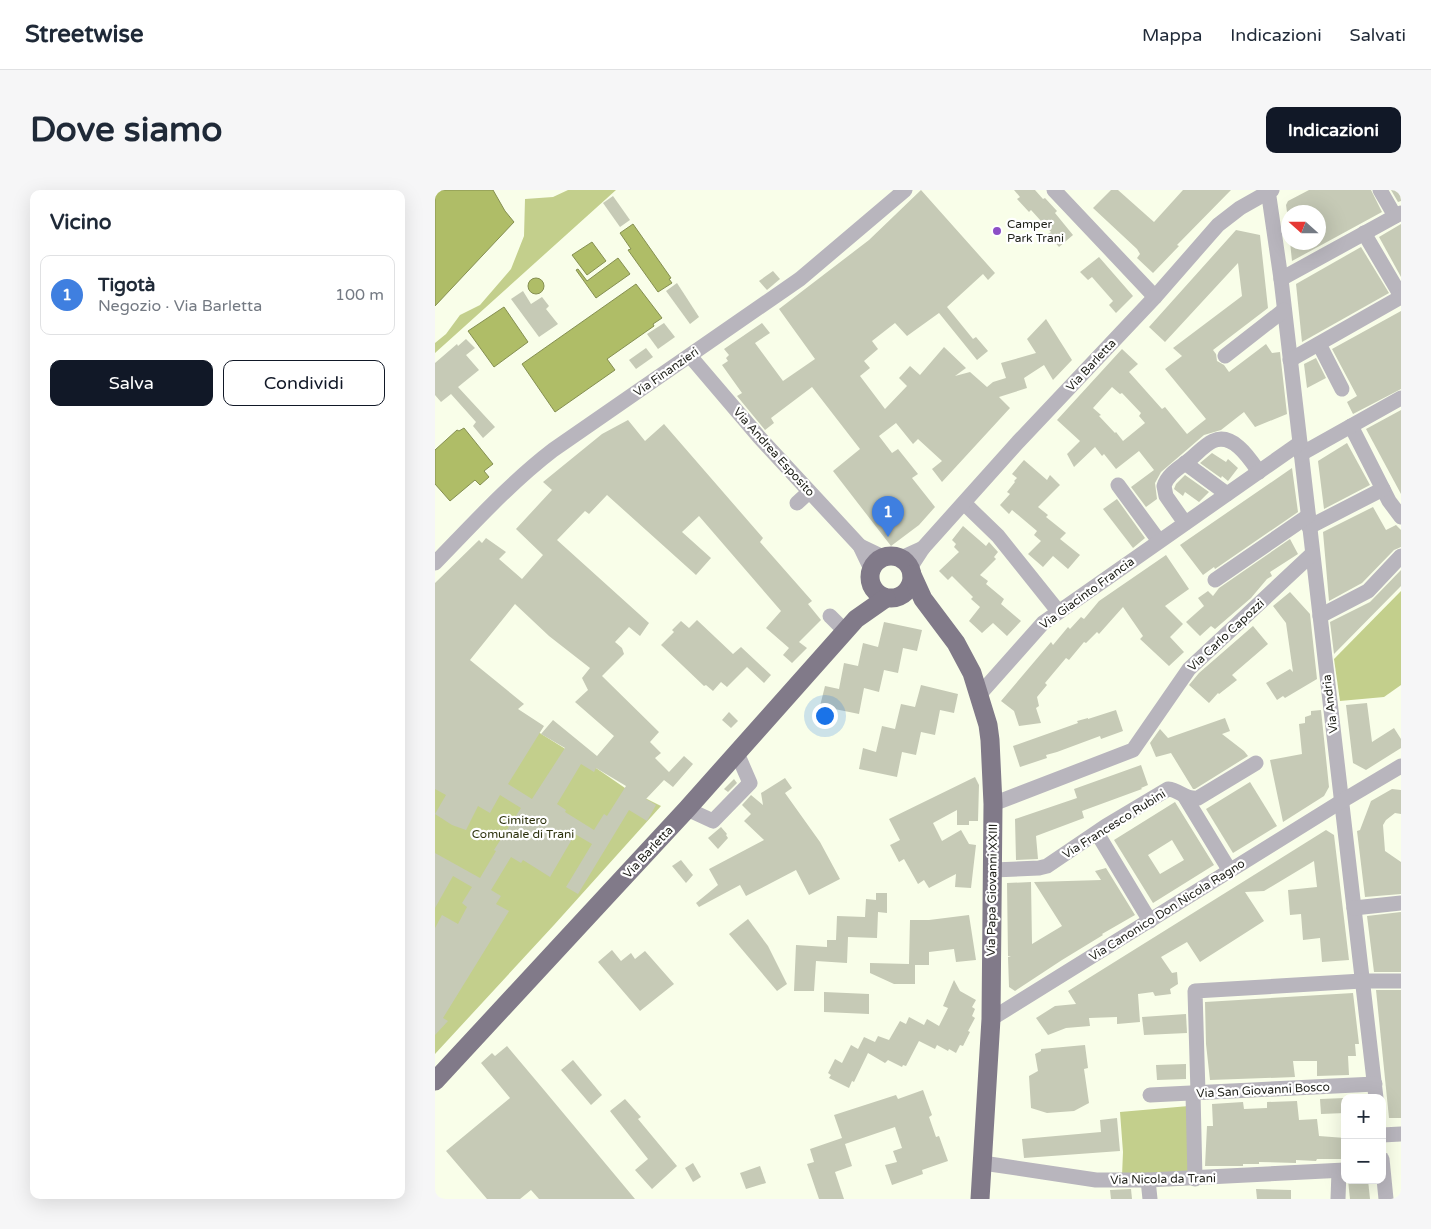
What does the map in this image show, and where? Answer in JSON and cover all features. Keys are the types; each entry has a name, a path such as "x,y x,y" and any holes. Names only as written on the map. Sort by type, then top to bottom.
{"main road":[{"name":"Via Barletta","path":"435,1082 687,809 851,625 891,573 909,588 905,593 923,599"},
{"name":"Via Papa Giovanni XXIII","path":"891,573 923,599 964,656 979,695 990,740 993,804 991,1020 980,1199"}],"street":[{"name":"Via Finanzieri","path":"435,563 536,463 816,267 905,190"},
{"path":"1054,190 1155,297"},
{"path":"1281,279 1399,214 1380,190"},
{"name":"Via Barletta","path":"891,573 923,548 1018,442 1155,297 1217,226 1240,208 1269,191"},
{"name":"Via Andria","path":"1269,191 1285,310 1375,1091"},
{"path":"1290,360 1401,297 1364,233"},
{"path":"1225,356 1285,310"},
{"path":"1319,344 1342,388"},
{"name":"Via Andrea Esposito","path":"690,356 706,387 759,438 860,546 891,573"},
{"name":"Via Giacinto Francia","path":"979,695 1037,629 1058,611 1259,472 1300,449 1351,426 1401,398"},
{"path":"1351,426 1393,508 1401,517"},
{"path":"1185,524 1166,496 1164,486 1171,474 1213,441 1225,440 1232,443 1242,450 1259,472"},
{"path":"1185,463 1227,494"},
{"path":"1118,486 1159,541"},
{"path":"1215,580 1309,521 1383,489"},
{"path":"797,503 809,492"},
{"path":"964,503 997,536 1058,611"},
{"name":"Via Carlo Capozzi","path":"993,804 1133,750 1189,669 1312,554"},
{"path":"1320,616 1368,591 1401,556"},
{"path":"830,616 851,625"},
{"path":"687,809 713,821 750,783 737,753"},
{"name":"Via Francesco Rubini","path":"993,870 1047,866 1097,832 1168,789 1176,790 1185,797 1198,798 1256,763"},
{"name":"Via Canonico Don Nicola Ragno","path":"991,1020 1401,766"},
{"path":"1185,797 1230,871"},
{"path":"1097,832 1150,921"},
{"path":"1354,908 1401,903"},
{"path":"1195,1178 1195,991 1362,981 1401,981"},
{"name":"Via San Giovanni Bosco","path":"1150,1095 1375,1091"},
{"path":"1386,1135 1401,1134"},
{"name":"Via Nicola da Trani","path":"983,1164 1096,1180 1148,1180 1341,1170"},
{"path":"1148,1180 1150,1199"},
{"path":"1339,1199 1341,1180"},
{"path":"1385,1184 1386,1199"}],"green space":[{"path":"568,190 616,190 435,353 435,343 446,334 460,315 480,305 511,269 524,236 525,199 553,197"},
{"path":"1401,591 1401,685 1384,697 1340,701 1334,659"},
{"name":"Cimitero Comunale di Trani","path":"435,668 625,788 661,806 435,1054"},
{"path":"1189,1106 1190,1175 1122,1176 1123,1152 1120,1112"}],"shaded area":[{"path":"435,190 493,190 514,222 435,306"},
{"path":"633,224 671,278 669,279 672,283 658,292 628,250 631,249 620,233"},
{"path":"592,242 606,261 587,275 572,255"},
{"path":"618,258 630,274 596,298 576,270 578,269 587,281"},
{"path":"533,278 539,278 544,283 542,292 533,294 528,289 528,283"},
{"path":"636,284 662,318 653,324 654,326 607,359 615,370 555,412 522,364"},
{"path":"504,307 528,342 494,367 468,331"},
{"path":"464,428 493,464 484,471 489,477 480,485 475,480 450,501 435,484 435,450 457,430 459,431"}],"building":[{"path":"921,190 995,273 988,280 983,274 947,307 973,339 976,337 988,351 977,360 939,313 907,336 895,323 872,341 878,349 864,361 870,368 860,376 885,409 907,386 899,378 910,366 920,375 944,347 966,368 955,376 970,372 987,387 993,382 1006,378 1001,363 1036,353 1027,339 1046,319 1072,360 1053,380 1044,365 1024,378 1027,388 999,397 1010,408 942,482 932,469 942,461 918,439 913,444 896,423 879,436 892,453 898,449 918,474 912,478 935,507 919,525 891,546 833,471 860,449 812,387 771,418 774,423 765,430 737,396 742,393 722,365 728,361 726,358 729,355 724,349 762,323 770,333 755,343 783,381 815,359 779,309 869,240"},
{"path":"1014,190 1035,190 1057,211 1055,213 1073,235 1059,247 1048,234 1051,232 1031,210 1029,212 1017,199 1020,197"},
{"path":"1111,190 1118,190 1154,222 1183,190 1231,190 1177,245 1179,246 1153,273 1137,258 1140,254 1137,249 1093,208"},
{"path":"1309,190 1371,190 1382,212 1326,242 1326,205 1286,205 1288,201"},
{"path":"1391,190 1401,190 1401,201 1398,202"},
{"path":"613,196 630,220 620,227 603,203"},
{"path":"1401,224 1401,277 1379,237"},
{"path":"1236,230 1260,235 1268,308 1213,350 1217,361 1224,365 1229,372 1266,344 1272,353 1280,352 1287,414 1255,427 1244,412 1221,430 1204,435 1161,472 1155,483 1157,499 1146,507 1131,487 1154,470 1139,451 1116,469 1104,454 1102,456 1095,447 1074,467 1067,454 1080,441 1057,420 1122,349 1138,364 1129,372 1162,409 1165,407 1187,434 1206,419 1165,369 1182,356 1173,348 1242,296 1238,263 1165,342 1149,327","holes":["1112,387 1120,394 1122,393 1141,413 1139,416 1145,423 1123,441 1093,408"]},
{"path":"1361,247 1389,293 1302,342 1296,284"},
{"path":"1291,250 1312,250 1292,261"},
{"path":"1099,257 1133,296 1116,313 1109,305 1113,301 1092,277 1088,280 1080,272"},
{"path":"773,271 780,279 767,290 759,281"},
{"path":"677,283 699,317 690,324 666,291"},
{"path":"523,291 531,304 542,297 549,306 546,309 558,324 539,337 511,299"},
{"path":"1401,311 1401,389 1353,414 1347,402 1357,396 1332,349"},
{"path":"664,323 675,337 658,349 647,334"},
{"path":"466,339 475,348 466,355 479,370 458,387 495,427 483,438 473,426 476,422 451,394 441,402 435,395 435,363 457,344 458,346"},
{"path":"646,348 653,357 636,369 629,360"},
{"path":"1316,358 1326,378 1307,388 1304,364"},
{"path":"1401,410 1401,494 1366,429"},
{"path":"628,420 645,441 664,424 763,538 760,542 812,601 808,604 821,620 799,642 807,648 792,663 783,655 789,648 766,628 781,611 699,516 682,532 711,558 696,575 607,495 589,514 585,511 557,540 649,623 640,636 629,627 615,642 622,648 624,654 602,676 659,732 650,742 661,753 655,758 669,772 684,756 693,764 673,787 664,780 646,799 656,805 647,821 629,810 578,894 566,887 592,844 575,834 550,877 523,860 521,863 511,857 491,890 501,896 496,904 509,911 443,1018 448,1021 435,1035 435,928 442,915 458,924 467,907 462,903 472,887 453,876 435,908 435,853 480,878 496,851 494,850 521,808 500,795 490,813 478,806 466,830 452,825 435,814 446,795 435,789 435,583 479,540 482,543 486,538 506,552 499,559 522,579 543,555 516,529 552,490 543,482 602,434","holes":["515,604 549,636 590,668 582,678 588,690 575,702 614,736 597,756 553,720 541,734 565,748 532,799 508,784 544,726 518,709 524,704 470,660","581,764 594,772 596,768 626,786 607,816 604,814 594,830 565,812 566,810 557,804"]},
{"path":"1347,443 1370,485 1324,509 1318,461"},
{"path":"1212,453 1226,462 1228,459 1238,468 1228,481 1200,463"},
{"path":"1024,460 1047,480 1050,475 1060,485 1038,507 1048,515 1046,517 1066,533 1060,539 1080,555 1068,569 1053,556 1043,567 1028,554 1041,541 1034,535 1037,531 1012,510 1009,514 1000,505 1010,494 1007,492 1017,478 1012,474"},
{"path":"1292,468 1298,512 1215,569 1214,567 1203,575 1180,545"},
{"path":"1185,475 1209,492 1199,502 1185,492 1183,496 1174,489 1176,484"},
{"path":"1117,499 1145,538 1133,548 1103,509"},
{"path":"1373,507 1386,530 1396,525 1401,530 1401,547 1394,550 1362,583 1329,601 1323,532"},
{"path":"963,526 986,546 989,542 998,552 994,557 996,559 980,575 988,581 986,584 1004,599 1001,604 1021,621 1007,636 993,623 982,633 969,621 980,607 971,599 973,597 952,576 948,580 939,571 959,552 954,547 956,544 952,540"},
{"path":"1290,539 1298,554 1270,572 1272,576 1267,579 1251,598 1215,629 1211,626 1200,636 1186,622 1204,606 1198,598 1208,591 1213,596 1219,588"},
{"path":"1166,555 1189,589 1165,606 1183,624 1170,637 1184,652 1169,666 1140,639 1143,636 1123,607 1099,634 1097,632 1086,643 1084,642 1069,660 1066,658 1045,683 1047,685 1037,697 1039,706 1036,708 1041,723 1019,726 1014,711 1001,701 1051,642 1053,645 1068,627 1070,629 1081,617 1084,619 1099,601"},
{"path":"1401,570 1401,586 1334,654 1330,622 1370,602"},
{"path":"1290,592 1310,614 1317,679 1285,698 1283,696 1277,700 1266,683 1290,669 1293,672 1286,623 1273,606"},
{"path":"697,620 733,654 741,647 771,675 764,683 747,667 727,687 721,682 713,691 706,685 704,686 661,645 674,632 672,630 681,621 689,628"},
{"path":"884,622 922,630 917,651 903,648 898,673 884,670 879,692 864,688 859,714 820,706 825,686 839,689 844,663 858,666 863,643 878,647"},
{"path":"1253,626 1268,644 1232,675 1237,680 1218,693 1209,703 1189,685 1199,673"},
{"path":"921,685 958,694 954,713 940,710 935,735 921,732 916,755 902,752 897,777 859,769 863,748 876,752 882,726 895,729 901,704 915,707"},
{"path":"1367,703 1372,742 1394,728 1401,739 1401,748 1366,770 1353,763 1346,705"},
{"path":"1116,710 1123,731 1101,739 1100,736 1046,755 1047,758 1020,767 1013,746 1078,723 1077,721"},
{"path":"1321,710 1329,787 1324,796 1283,822 1270,760 1302,754 1299,724 1305,723 1305,717 1311,715 1311,711"},
{"path":"729,712 738,721 731,728 722,720"},
{"path":"1225,718 1230,731 1222,734 1248,756 1195,789 1193,789 1171,753 1156,757 1150,743 1160,729 1168,738"},
{"path":"1141,765 1148,785 1142,789 1082,811 1084,818 1036,836 1038,859 1016,860 1015,819 1077,798 1074,789"},
{"path":"975,777 979,785 978,821 969,821 969,825 957,825 957,810 933,823 942,841 961,830 969,844 976,845 971,888 955,887 956,874 929,888 924,880 918,884 904,859 899,862 890,845 900,840 889,819"},
{"path":"785,778 792,788 785,793 820,842 840,879 809,895 796,870 746,896 740,885 699,907 696,903 718,885 709,869 764,840 744,821 751,814 742,805 751,795 763,805 761,793"},
{"path":"734,779 737,783 728,792 724,789"},
{"path":"1250,782 1277,826 1233,853 1206,809"},
{"path":"1392,789 1401,790 1401,814 1395,813 1383,825 1385,851 1401,862 1401,894 1365,897 1357,831 1360,830 1371,801"},
{"path":"1175,802 1214,865 1153,903 1114,840","holes":["1172,840 1184,860 1160,874 1148,855"]},
{"path":"721,827 728,838 718,849 708,838"},
{"path":"1326,830 1334,835 1349,960 1322,962 1320,938 1303,940 1301,914 1290,915 1288,890 1317,887 1314,861 1264,891 1245,892 1264,921 1200,962 1187,942 1161,957 1172,973 1177,972 1178,984 1170,989 1171,994 1155,996 1153,992 1138,994 1140,1022 1117,1024 1117,1017 1089,1018 1090,1026 1066,1028 1048,1035 1036,1018 1055,1006 1076,1004 1068,991"},
{"path":"681,860 693,875 686,883 672,866"},
{"path":"1106,868 1135,915 1102,934 1015,991 1009,987 1008,957 1011,956 1008,956 1007,883 1031,882 1032,944 1062,926 1034,882 1101,880 1095,871"},
{"path":"876,893 887,893 887,913 878,912 877,938 848,937 847,963 816,961 814,991 794,991 796,945 827,947 827,940 836,940 837,916 865,917 866,899 876,900"},
{"path":"1401,912 1401,972 1374,972 1367,916"},
{"path":"969,915 976,960 956,962 954,949 929,952 929,965 915,965 915,984 894,984 870,973 870,963 909,964 910,920 929,920"},
{"path":"748,919 768,946 787,984 777,991 729,934"},
{"path":"612,950 621,961 631,953 635,959 645,951 674,984 640,1011 598,962"},
{"path":"954,980 960,991 976,1000 972,1007 975,1009 972,1016 975,1018 968,1031 970,1032 963,1046 960,1045 956,1053 937,1045 935,1049 919,1041 906,1066 903,1065 902,1067 888,1060 885,1063 868,1053 854,1082 852,1081 849,1088 829,1078 831,1075 828,1073 835,1059 842,1063 851,1045 858,1049 864,1037 875,1042 878,1036 889,1040 900,1021 906,1024 909,1017 924,1025 927,1019 939,1026 948,1008 943,1006"},
{"path":"1376,990 1401,990 1401,1118 1389,1118"},
{"path":"824,992 869,994 869,1014 824,1012"},
{"path":"1353,993 1359,1044 1355,1044 1356,1056 1348,1056 1349,1075 1317,1076 1317,1061 1293,1061 1295,1077 1210,1080 1206,1044 1205,1002"},
{"path":"1186,1014 1187,1033 1144,1035 1142,1017"},
{"path":"1085,1045 1088,1068 1084,1069 1089,1103 1074,1111 1047,1113 1031,1108 1029,1076 1038,1071 1035,1054 1041,1051 1041,1049"},
{"path":"507,1046 635,1199 539,1199 531,1190 520,1199 487,1199 446,1151 510,1098 481,1063 492,1053 495,1056"},
{"path":"573,1060 602,1095 591,1105 561,1070"},
{"path":"1186,1064 1186,1079 1157,1080 1156,1065"},
{"path":"923,1090 932,1115 929,1117 936,1137 939,1136 948,1161 922,1170 923,1174 892,1185 885,1165 897,1162 893,1151 902,1148 895,1127 845,1144 852,1166 835,1172 844,1199 819,1199 807,1164 814,1162 810,1149 842,1138 834,1115 896,1095 898,1099"},
{"path":"1341,1098 1341,1113 1321,1114 1320,1099"},
{"path":"625,1099 641,1117 638,1119 677,1166 652,1189 635,1170 648,1159 610,1111"},
{"path":"1297,1101 1299,1120 1317,1119 1319,1136 1341,1138 1341,1159 1296,1160 1296,1163 1259,1162 1259,1164 1243,1164 1243,1166 1205,1166 1207,1126 1213,1126 1212,1104 1243,1102 1244,1109 1267,1108 1267,1102"},
{"path":"1117,1118 1120,1151 1024,1158 1022,1139 1101,1132 1100,1120"},
{"path":"693,1163 701,1177 693,1182 685,1168"},
{"path":"760,1166 766,1183 746,1189 740,1173"},
{"path":"1348,1184 1368,1184 1370,1199 1350,1199"},
{"path":"1131,1189 1132,1199 1111,1199 1110,1190"},
{"path":"1256,1189 1291,1190 1291,1199 1257,1199"}],"place":[{"name":"Camper Park Trani","path":"997,231"},
{"name":"Tigotà","path":"888,537"}]}
